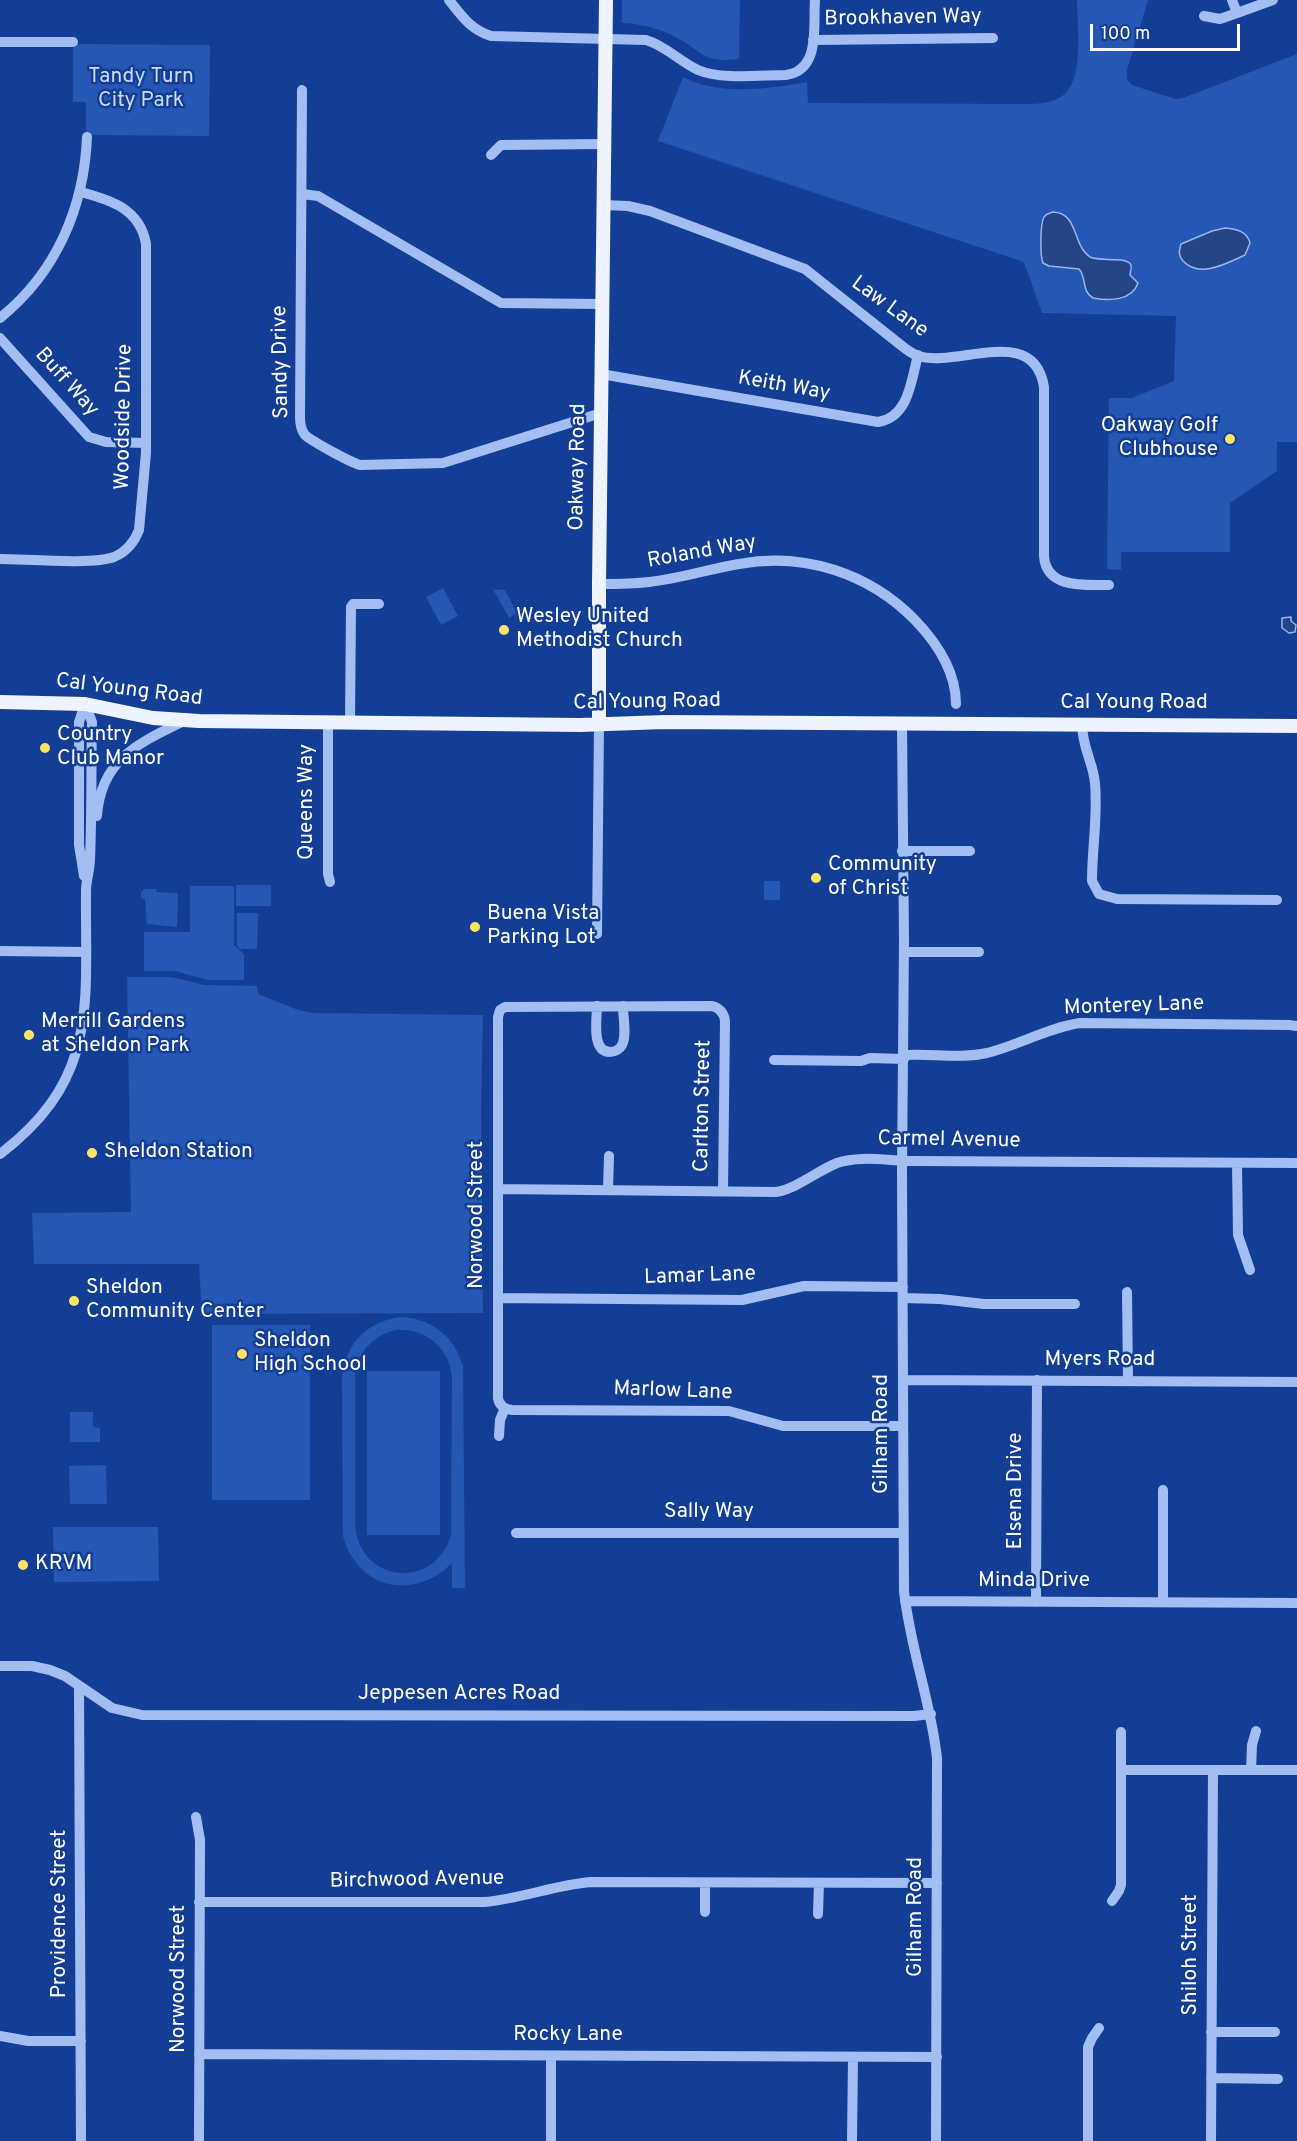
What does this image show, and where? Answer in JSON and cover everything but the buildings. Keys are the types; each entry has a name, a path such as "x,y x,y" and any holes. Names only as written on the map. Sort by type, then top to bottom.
{"main road":[{"name":"Oakway Road","path":"599,723 598,584 606,0"},
{"name":"Cal Young Road","path":"0,702 85,704 153,718 184,721 1297,726"}],"street":[{"path":"450,1 466,22 477,31 491,36 640,39 653,42 700,70 719,75 793,74 806,66 810,60 813,40 814,0"},
{"path":"1232,0 1237,13"},
{"path":"1204,16 1220,19 1273,0"},
{"name":"Brookhaven Way","path":"813,40 993,38"},
{"path":"0,42 73,42"},
{"name":"Sandy Drive","path":"302,90 300,417 301,428 306,436 360,465 438,464 601,413"},
{"path":"0,318 31,289 66,234 81,192 87,137"},
{"path":"491,155 501,145 604,144"},
{"name":"Woodside Drive","path":"81,192 112,201 135,217 145,237 147,250 146,443 140,522 136,537 128,548"},
{"path":"302,194 318,196 501,303 602,304"},
{"name":"Law Lane","path":"604,206 628,206 650,211 805,269 902,346 918,356 939,357 1016,352 1028,358 1038,367 1044,387 1044,556 1046,567 1055,578 1062,581 1080,585 1109,585"},
{"name":"Buff Way","path":"0,338 89,437 106,442 146,443"},
{"name":"Keith Way","path":"601,374 878,423 894,416 902,407 918,356"},
{"path":"0,559 101,560 115,556 128,548 136,557"},
{"name":"Roland Way","path":"598,584 650,582 724,566 761,561 799,562 838,571 857,578 894,600 919,624 949,668 956,704"},
{"path":"350,723 350,609 353,604 379,604"},
{"path":"85,704 92,722 90,860"},
{"path":"85,704 79,722 79,845 86,887"},
{"path":"0,1154 26,1132 47,1109 71,1067 84,1023 86,887 94,846 99,798 103,786 112,768 134,747 184,721"},
{"name":"Queens Way","path":"328,723 328,874 330,882"},
{"name":"Oakway Road","path":"597,934 599,723"},
{"name":"Gilham Road","path":"902,724 903,1533 905,1601 931,1714 937,1758 936,2141"},
{"path":"1082,724 1083,742 1095,786 1092,881 1098,894 1117,899 1277,900"},
{"path":"902,851 970,851"},
{"path":"0,951 86,952"},
{"path":"904,952 979,952"},
{"path":"597,1006 623,1006 623,1044 617,1051 609,1052 601,1049 597,1041 597,1006"},
{"name":"Norwood Street","path":"508,1409 499,1403 498,1398 499,1012 505,1007 597,1006"},
{"name":"Carlton Street","path":"623,1006 712,1006 721,1011 725,1021 723,1191"},
{"name":"Monterey Lane","path":"774,1060 861,1060 982,1054 1055,1028 1080,1023 1297,1026"},
{"path":"608,1190 609,1156"},
{"name":"Carmel Avenue","path":"498,1189 780,1191 832,1165 849,1160 1297,1163"},
{"path":"1238,1163 1238,1235 1250,1270"},
{"name":"Lamar Lane","path":"498,1298 742,1300 804,1287 903,1293 984,1304 1075,1304"},
{"path":"1127,1292 1128,1381"},
{"name":"Myers Road","path":"903,1380 1297,1382"},
{"name":"Elsena Drive","path":"1036,1602 1037,1380"},
{"path":"499,1436 500,1420 508,1409"},
{"name":"Marlow Lane","path":"508,1409 729,1411 783,1425 903,1426"},
{"path":"1162,1490 1163,1602"},
{"name":"Sally Way","path":"516,1533 903,1533"},
{"name":"Minda Drive","path":"905,1601 1297,1603"},
{"name":"Jeppesen Acres Road","path":"0,1666 44,1668 60,1674 112,1707 142,1715 914,1716 931,1714"},
{"name":"Providence Street","path":"79,1686 81,2141"},
{"path":"1251,1770 1252,1745 1256,1731"},
{"path":"1112,1901 1121,1885 1121,1732"},
{"path":"1121,1770 1297,1770"},
{"name":"Shiloh Street","path":"1211,2141 1213,1770"},
{"name":"Norwood Street","path":"196,1817 200,1840 200,2141"},
{"name":"Birchwood Avenue","path":"199,1902 484,1902 511,1899 555,1887 583,1883 937,1883"},
{"path":"705,1883 705,1912"},
{"path":"818,1914 819,1883"},
{"path":"1088,2141 1088,2047 1099,2028"},
{"path":"1211,2032 1275,2032"},
{"path":"0,2037 28,2041 81,2041"},
{"name":"Rocky Lane","path":"199,2054 937,2057"},
{"path":"551,2056 551,2141"},
{"path":"852,2141 853,2057"},
{"path":"1211,2078 1278,2079"}],"green space":[{"path":"622,0 740,0 739,59 710,58 663,31 647,26 622,23"},
{"path":"1077,0 1148,0 1127,70 1127,80 1132,85 1175,99 1183,98 1297,54 1297,442 1277,442 1277,471 1230,503 1230,552 1121,552 1121,570 1107,569 1109,398 1132,398 1174,381 1176,316 1042,313 1024,262 658,141 683,77 712,87 728,89 760,89 807,82 808,103 1027,104 1055,100 1068,91 1077,68"},
{"name":"Tandy Turn City Park","path":"73,44 210,45 209,136 86,135 86,102 73,102"},
{"path":"443,588 458,616 441,625 426,597"},
{"path":"493,589 505,590 517,613 509,618"},
{"path":"764,881 780,881 780,900 764,900"},
{"path":"236,885 271,885 271,906 236,906"},
{"path":"190,886 234,886 234,945 244,954 244,980 208,980 175,971 144,971 144,932 190,932"},
{"path":"144,889 178,893 177,927 147,924 145,899 141,898 141,892"},
{"path":"237,913 258,913 257,949 240,949 237,946"},
{"path":"127,977 172,977 204,985 257,986 258,994 298,1010 312,1013 483,1015 481,1110 483,1313 202,1314 199,1264 34,1264 32,1213 131,1212"},
{"path":"403,1317 433,1326 442,1332 455,1347 463,1367 465,1588 452,1588 452,1563 437,1575 421,1582 405,1585 389,1584 374,1578 361,1568 350,1554 343,1536 342,1378 344,1365 353,1344 360,1336 369,1328 390,1319","holes":["395,1330 417,1332 434,1342 441,1349 450,1367 452,1378 451,1534 443,1552 430,1565 415,1572 399,1573 384,1569 370,1559 360,1545 355,1525 355,1370 369,1344"]},
{"path":"212,1325 310,1325 310,1500 212,1500"},
{"path":"367,1371 440,1371 440,1535 367,1535"},
{"path":"70,1412 93,1412 93,1427 100,1428 100,1442 70,1442"},
{"path":"106,1465 107,1504 70,1504 69,1466"},
{"path":"53,1527 158,1527 159,1581 54,1582"}],"shaded area":[{"path":"1053,212 1067,218 1084,252 1090,257 1128,262 1131,265 1130,275 1138,283 1135,289 1119,298 1093,298 1085,288 1079,269 1049,266 1043,263 1041,240 1043,221 1046,215"},
{"path":"1225,228 1244,233 1249,239 1250,243 1245,255 1214,268 1205,269 1190,266 1180,257 1181,244"},
{"path":"1291,617 1291,621 1296,625 1295,632 1289,633 1282,628 1282,618"}],"place":[{"name":"Oakway Golf Clubhouse","path":"1230,439"},
{"name":"Wesley United Methodist Church","path":"504,630"},
{"name":"Country Club Manor","path":"45,748"},
{"name":"Community of Christ","path":"816,878"},
{"name":"Buena Vista Parking Lot","path":"475,927"},
{"name":"Merrill Gardens at Sheldon Park","path":"29,1035"},
{"name":"Sheldon Station","path":"92,1153"},
{"name":"Sheldon Community Center","path":"74,1301"},
{"name":"Sheldon High School","path":"242,1354"},
{"name":"KRVM","path":"23,1565"}]}
